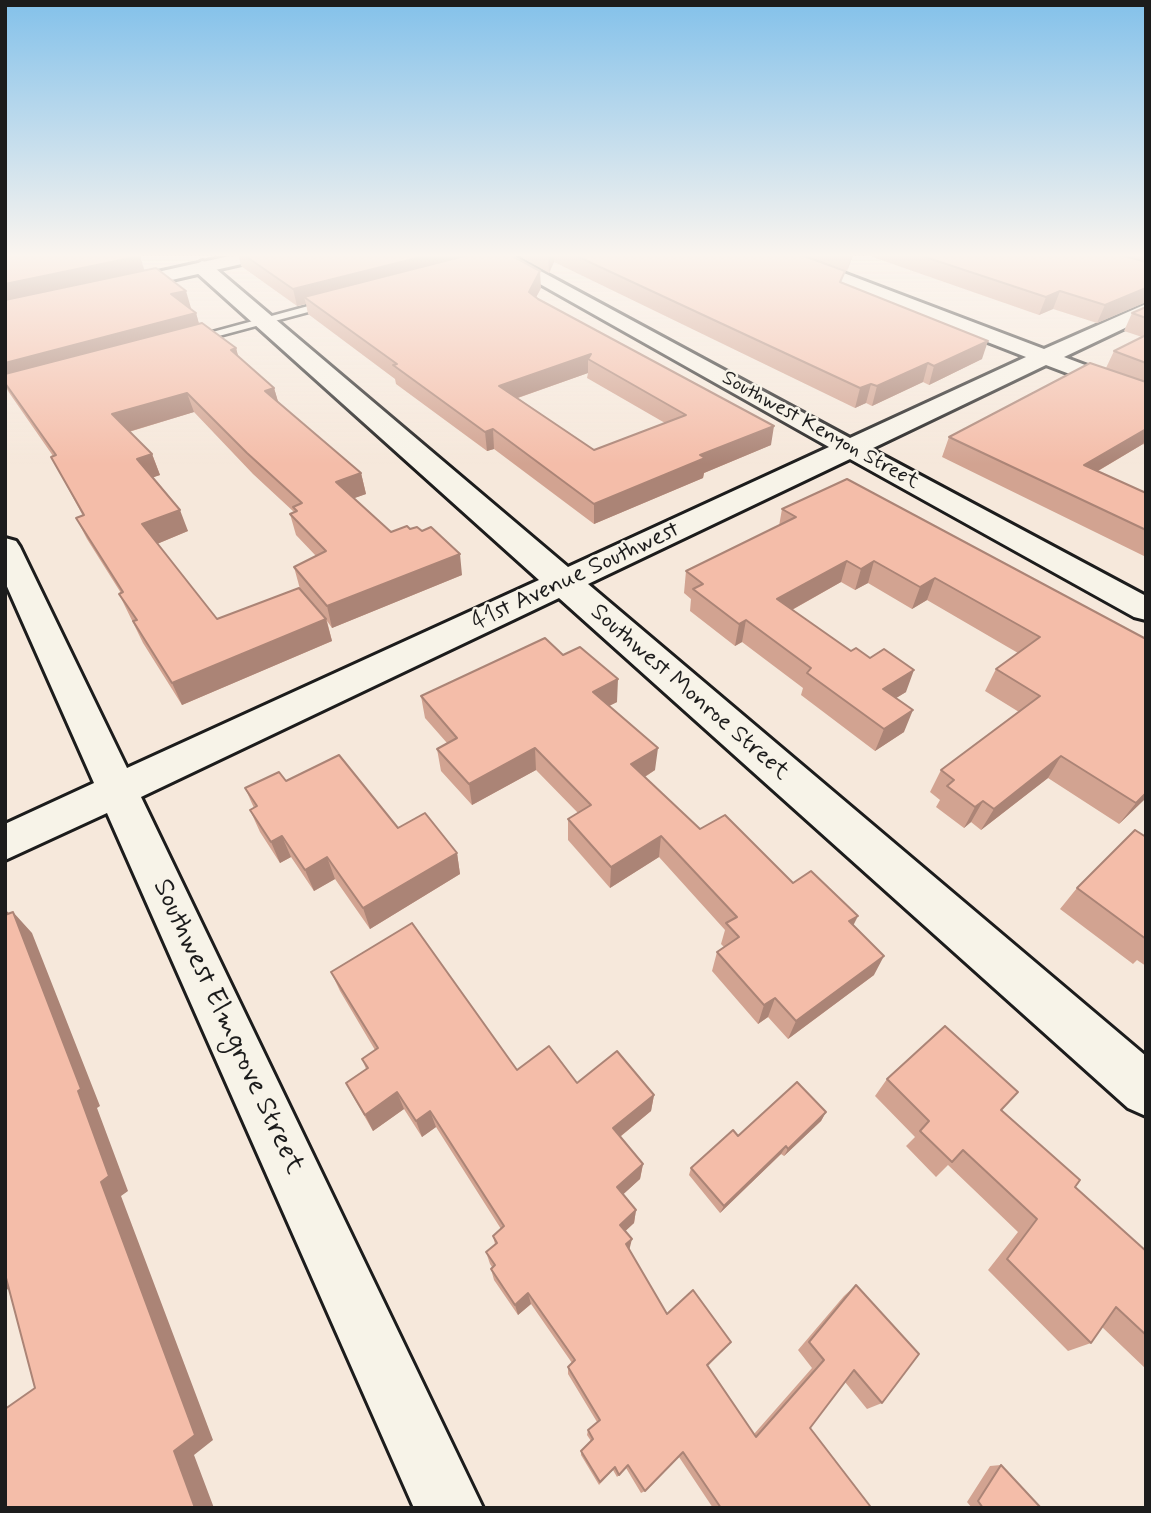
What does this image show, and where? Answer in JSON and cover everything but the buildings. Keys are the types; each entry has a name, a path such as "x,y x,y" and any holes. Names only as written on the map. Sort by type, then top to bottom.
{"street":[{"name":"Southwest Monroe Street","path":"267,324 1146,1090"},
{"name":"Southwest Kenyon Street","path":"630,324 1146,610"},
{"path":"961,324 1146,396"},
{"name":"41st Avenue Southwest","path":"5,843 1117,324"},
{"name":"Southwest Elmgrove Street","path":"5,547 449,1508"}],"lane":[{"path":"180,342 249,324"}]}
